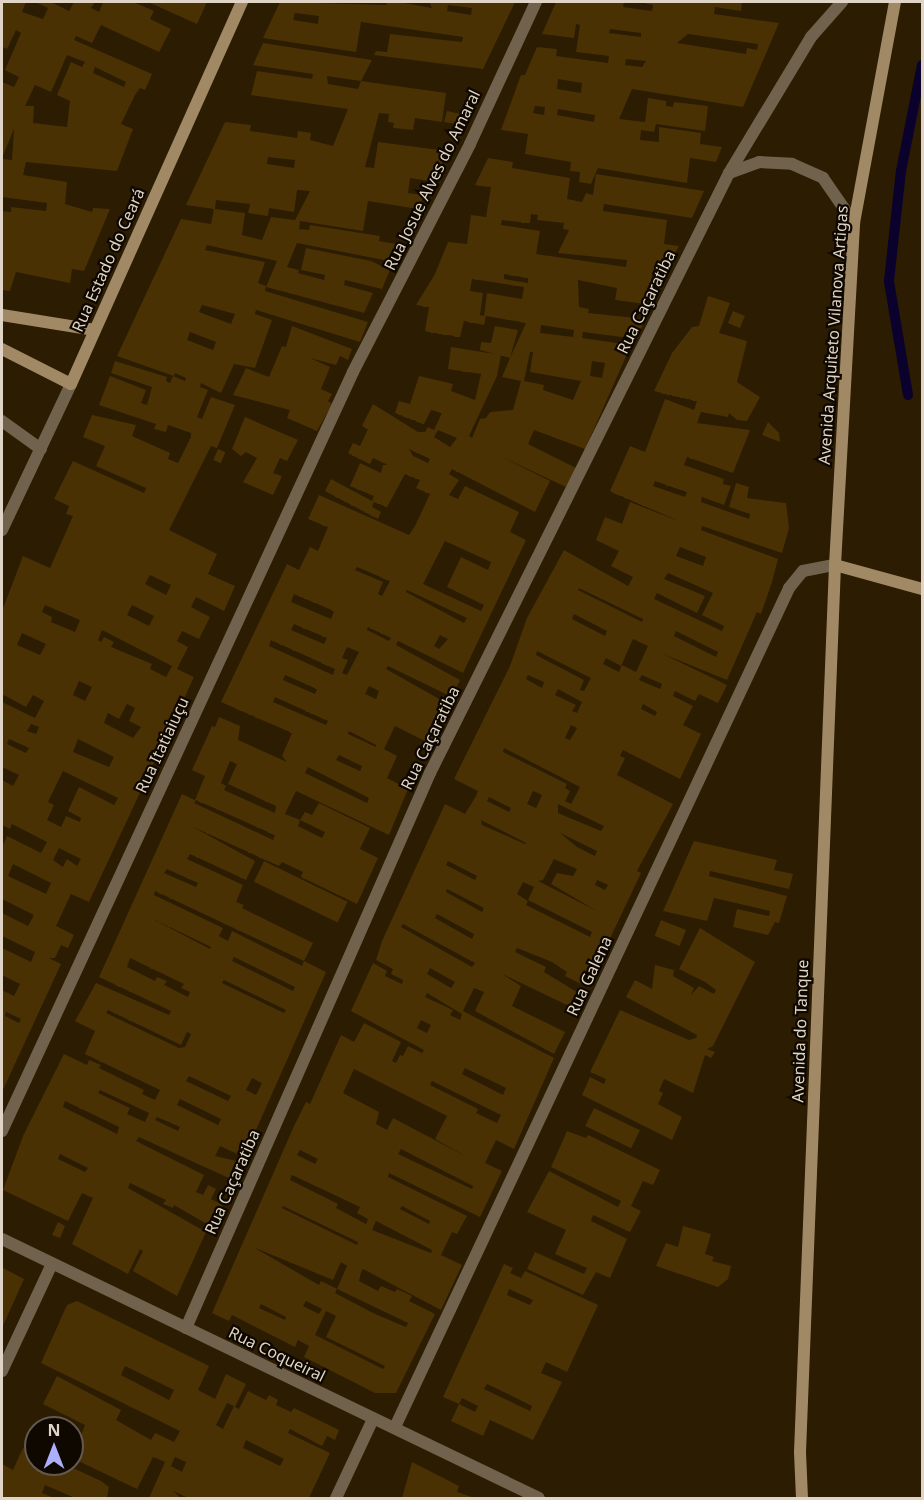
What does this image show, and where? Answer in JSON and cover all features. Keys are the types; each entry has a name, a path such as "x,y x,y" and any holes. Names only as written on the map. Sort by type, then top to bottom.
{"main road":[{"name":"Rua Estado do Ceará","path":"71,384 242,2"},
{"name":"Avenida Arquiteto Vilanova Artigas","path":"835,565 854,224 895,2"},
{"path":"2,315 95,330"},
{"path":"2,349 71,384"},
{"path":"835,565 922,589"},
{"name":"Avenida do Tanque","path":"802,1498 800,1452 835,565"}],"street":[{"name":"Rua Josue Alves do Amaral","path":"353,372 470,144 536,2"},
{"name":"Rua Caçaratiba","path":"186,1328 430,772 729,173 811,36 842,2"},
{"path":"729,173 759,162 792,164 823,178 854,224"},
{"name":"Rua Itatiaiuçu","path":"2,1131 353,372"},
{"name":"Rua Estado do Ceará","path":"2,530 71,384"},
{"path":"2,421 41,449"},
{"name":"Rua Galena","path":"395,1427 789,588 803,571 835,565"},
{"name":"Rua Coqueiral","path":"2,1239 539,1498"},
{"path":"2,1371 52,1264"},
{"path":"336,1498 373,1419"}],"building":[{"path":"2,2 26,2 22,12 43,19 48,8 35,2 51,2 69,11 74,2 95,2 91,8 99,12 103,2 133,2 154,11 150,19 171,29 159,52 101,25 92,43 76,36 74,40 152,74 145,90 140,88 135,95 121,124 133,129 117,171 26,162 23,175 67,182 65,204 92,212 93,208 110,209 84,271 72,269 70,283 16,272 10,291 2,290 2,211 11,212 11,207 46,211 47,203 2,197 2,159 12,160 14,129 2,158 2,82 14,87 19,77 5,70 21,33 16,30 7,49 2,47","holes":["67,55 85,62 82,67 71,62 57,95 70,101 67,127 33,123 34,106 25,106 35,85 51,92","95,67 126,82 124,87 93,73"]},
{"path":"148,2 207,2 197,24"},
{"path":"280,2 386,5 387,2 398,2 432,8 429,2 515,2 483,69 374,55 376,51 387,52 390,34 462,42 463,37 361,22 356,52 263,38","holes":["448,5 472,8 471,15 447,11","295,13 319,16 318,24 293,20"]},
{"path":"556,2 624,2 623,7 652,11 653,5 639,2 742,2 741,11 715,7 714,14 779,23 743,107 632,89 619,119 645,122 648,98 666,101 666,106 673,107 674,102 708,106 705,131 656,124 654,132 641,130 640,140 659,142 659,127 701,133 700,144 722,147 716,162 690,158 687,183 598,168 591,184 579,182 580,172 570,171 571,162 525,154 528,134 501,130 521,75 525,75 537,47 557,49 556,56 608,63 609,56 576,52 580,25 576,24 574,38 542,34","holes":["610,29 641,33 641,37 609,33","688,34 758,44 757,50 747,48 746,54 677,43","626,59 646,61 642,67 625,65","558,79 582,83 581,93 557,89","535,106 545,107 544,115 533,113","558,109 595,115 594,122 557,115"]},
{"path":"263,43 372,60 361,81 446,93 442,122 415,118 413,130 393,128 394,123 388,122 389,114 379,113 365,167 374,168 378,142 447,151 435,182 410,178 408,193 424,195 418,209 368,201 363,231 300,221 299,229 309,230 310,225 380,236 379,241 402,245 394,262 297,243 287,267 299,270 298,273 324,280 325,275 301,270 306,248 371,261 390,270 382,289 345,280 344,285 373,293 364,313 266,287 277,261 207,245 205,250 265,262 258,283 266,286 265,291 368,322 360,342 256,310 255,314 272,320 255,368 234,364 221,393 201,383 200,387 208,390 197,417 202,419 211,397 235,405 217,448 211,446 169,530 217,554 208,574 235,586 224,611 196,597 191,607 210,617 199,639 182,631 177,641 188,647 177,669 194,677 89,902 71,894 56,926 74,935 68,948 61,945 55,958 49,958 61,964 2,1092 2,990 14,996 20,984 2,975 2,948 31,962 35,952 2,936 2,913 28,926 34,915 2,899 2,847 7,836 41,853 47,842 12,824 10,829 2,825 2,780 13,786 19,775 2,767 2,702 35,718 44,701 33,695 26,707 4,695 2,699 2,611 23,556 50,568 73,516 66,514 69,506 54,499 73,461 144,493 146,488 96,466 105,446 83,437 92,415 136,425 132,436 170,453 168,459 178,463 191,437 191,433 168,425 166,432 154,429 156,424 99,405 110,376 146,390 141,403 147,405 152,387 111,373 115,361 167,377 166,381 170,383 173,376 185,381 186,378 175,373 174,376 117,356 181,219 211,224 214,209 186,205 225,122 251,125 250,131 297,138 298,131 311,133 310,140 333,146 348,109 251,95 257,71 312,79 313,74 253,65","holes":["327,76 361,81 358,89 328,84","268,157 295,160 294,168 267,164","297,190 310,191 295,220 271,217 262,240 242,235 245,213 215,209 216,200 250,204 248,213 268,216 269,208 294,212","202,305 235,314 231,324 199,312","190,332 216,342 213,350 187,340","150,575 171,585 166,595 145,584","45,605 80,620 75,632 51,622 52,617 42,612","132,605 154,616 149,626 127,615","102,630 172,666 166,677 150,669 152,664 111,647 114,642 104,637 101,642 98,640","22,633 46,644 40,655 17,645","79,681 92,687 85,701 73,695","127,704 135,708 129,721 141,727 133,738 104,723 108,713 119,719","31,724 39,727 36,734 27,731","9,739 29,748 26,753 7,744","78,739 114,757 109,767 73,752","63,771 118,798 114,805 79,787 68,811 81,818 80,822 66,816 61,827 47,820 54,805 48,802","59,848 81,859 77,866 67,859 63,867 53,860","13,864 51,883 46,894 8,876","6,1012 21,1019 19,1023 5,1016"]},
{"path":"447,111 461,114 456,124 444,122"},
{"path":"488,158 513,162 512,168 570,178 567,199 582,202 586,193 593,195 596,174 704,191 692,218 604,204 603,211 667,220 664,244 679,246 665,272 653,271 646,304 615,300 617,288 578,280 579,307 589,309 588,313 645,319 637,339 583,332 582,338 631,345 585,449 534,430 528,444 576,468 566,487 500,456 550,481 535,512 452,469 449,474 459,480 449,495 458,499 465,486 519,512 510,532 526,540 463,673 398,641 396,645 460,680 452,697 388,666 386,669 448,704 431,744 395,726 384,749 397,756 387,778 408,789 389,835 296,791 285,814 300,820 305,812 312,815 319,803 370,828 360,849 378,858 357,904 301,877 303,872 282,862 279,866 193,827 255,861 246,880 190,854 187,859 243,885 236,902 244,905 242,908 313,943 304,961 326,972 244,1157 220,1146 215,1156 241,1162 233,1180 139,1137 136,1141 204,1175 196,1192 203,1195 208,1185 216,1189 211,1199 223,1205 212,1227 174,1205 173,1208 163,1204 166,1200 130,1183 128,1188 206,1232 177,1296 133,1271 143,1251 140,1249 128,1274 72,1244 93,1198 82,1193 68,1221 3,1190 23,1136 64,1054 87,1065 89,1060 101,1065 99,1068 144,1090 142,1094 155,1100 160,1090 85,1054 95,1031 75,1021 96,983 169,1015 171,1011 99,977 182,794 195,800 205,776 192,770 212,726 215,727 219,717 240,726 238,740 287,762 282,756 292,733 221,702 287,564 299,570 310,547 318,551 328,527 308,519 319,495 409,535 430,494 416,488 420,480 405,474 387,507 374,502 372,507 381,512 378,519 325,491 331,479 372,501 374,496 350,486 360,463 381,473 383,465 388,465 373,458 370,464 348,453 353,443 360,446 368,429 362,426 373,404 418,432 425,432 428,427 434,430 442,413 431,410 424,424 395,413 399,401 410,404 419,376 453,384 451,391 475,400 481,374 448,369 451,347 495,354 480,350 481,342 491,343 495,326 518,330 510,358 526,323 486,316 484,325 464,321 460,337 425,331 429,307 416,305 435,274 448,242 467,244 471,215 486,217 491,187 475,185","holes":["531,214 538,215 537,220 564,223 563,229 569,230 558,253 627,260 626,267 536,254 540,231 501,225 502,220 530,223","504,274 528,278 528,283 504,279","472,279 524,287 522,299 487,293 484,316 480,315 483,293 470,291","541,325 574,330 573,337 540,333","530,352 533,352 530,372 581,381 573,400 543,390 544,385 524,381","501,356 510,358 502,377 521,381 513,410 490,412 486,418 480,419 472,438 469,436 497,376","592,361 605,363 602,378 590,376","438,430 457,438 450,447 434,437","409,449 430,459 428,463 413,456","445,541 491,562 488,570 461,557 447,587 484,605 481,611 423,584","357,567 390,581 382,596 378,594 383,582 355,570","407,590 467,618 464,623 406,592","294,594 334,611 331,619 291,602","294,624 327,638 324,644 291,630","368,627 391,638 389,641 367,630","440,635 448,639 439,649 434,646","271,640 335,669 333,675 269,646","347,647 359,652 347,675 342,673 348,660 342,658","285,675 317,689 315,694 283,680","369,686 379,691 376,699 365,694","275,697 328,721 326,725 273,702","349,731 376,745 376,747 348,734","339,755 362,766 360,771 336,760","230,761 237,764 228,784 276,806 275,813 224,790 226,786 221,783","308,767 369,798 367,803 305,773","196,800 275,835 273,840 194,803","300,820 325,832 322,838 298,826","167,869 198,883 196,887 164,873","155,891 304,961 302,966 232,931 228,941 219,936 223,928 154,895","149,917 211,947 210,949","234,957 295,987 293,991 232,961","130,958 184,984 181,988 190,992 188,997 164,985 167,981 157,977 155,981 127,967","224,980 286,1010 284,1013 222,983","108,1010 181,1045 187,1032 191,1034 185,1047 179,1048 106,1013","189,1076 231,1096 228,1101 186,1081","252,1078 262,1083 256,1095 246,1090","100,1090 149,1113 145,1122 127,1114 130,1108 98,1093","180,1099 221,1119 218,1125 177,1105","65,1101 119,1127 117,1134 63,1107","157,1117 180,1127 178,1131 155,1120","60,1154 88,1168 85,1172 58,1159"]},
{"path":"708,296 730,303 719,333 747,341 737,382 760,397 747,421 737,420 729,413 728,417 701,412 697,423 750,430 733,473 687,457 684,465 724,479 723,484 731,486 724,505 702,497 701,502 749,519 750,514 729,507 736,483 749,487 747,498 786,503 789,528 782,553 702,526 701,530 778,559 772,582 761,614 757,612 727,680 663,654 727,685 718,703 699,694 695,701 675,691 673,696 693,706 683,725 701,734 680,779 623,750 620,756 625,758 617,775 673,804 637,871 641,873 587,987 565,976 567,972 552,962 517,948 515,952 546,967 544,972 580,994 573,1008 502,974 521,986 512,1006 565,1032 554,1054 475,1011 484,992 474,988 463,1011 554,1058 514,1149 496,1140 485,1163 502,1171 480,1217 389,1173 388,1177 467,1216 457,1234 452,1232 441,1255 462,1265 441,1310 363,1269 361,1272 359,1281 378,1291 381,1286 395,1292 397,1289 412,1296 409,1301 435,1314 396,1393 375,1393 304,1357 309,1346 298,1340 295,1347 232,1315 229,1321 212,1313 294,1126 306,1102 310,1104 341,1035 354,1042 364,1023 401,1042 392,1061 396,1063 408,1046 422,1053 424,1050 351,1011 373,963 387,971 385,976 402,984 403,980 391,974 393,969 376,960 382,941 445,804 465,814 476,796 478,791 454,779 510,666 527,618 564,550 628,586 633,577 611,566 619,551 596,540 605,517 622,524 630,502 681,522 610,491 630,446 645,452 665,399 694,410 697,401 654,391 672,353 692,327 699,326","holes":["655,481 687,492 685,497 653,486","680,547 706,557 703,566 676,556","668,573 713,593 702,615 724,626 722,631 654,599 657,593 697,613 705,596 664,579","579,588 643,619 642,622 578,590","574,614 607,631 605,636 572,619","676,631 718,652 716,657 674,636","633,639 648,646 636,672 622,665 619,672 603,664 606,658 621,666","537,651 591,678 584,691 580,690 584,680 536,655","528,675 544,682 542,688 526,679","642,675 662,684 660,689 639,680","558,689 582,702 577,713 572,711 576,705 555,695","643,704 657,712 655,716 641,709","571,725 577,728 570,740 565,738","504,748 580,787 571,804 565,801 570,791 565,788 567,784 503,752","533,791 542,795 536,808 527,804","489,797 511,808 509,812 487,801","558,804 604,826 601,831 558,813","481,820 526,843 482,825","560,833 597,851 595,856 577,847","554,859 577,869 573,876 557,873 551,884 597,911 538,881 543,880","448,861 477,876 475,880 446,865","597,880 608,885 605,890 595,885","523,882 534,887 528,900 592,932 590,937 526,905 528,901 517,894","447,889 484,908 482,912 446,892","437,914 474,934 472,939 435,918","403,924 475,963 472,967 401,927","430,968 455,982 451,988 427,974","427,993 462,1014 460,1020 450,1015 453,1010 425,997","421,1020 431,1025 427,1033 417,1028","465,1068 506,1088 503,1095 462,1074","354,1069 447,1116 435,1139 469,1158 393,1118 387,1130 376,1124 379,1112 343,1093","432,1081 501,1115 497,1123 476,1113 478,1109 430,1085","401,1149 473,1186 472,1189 398,1154","300,1150 318,1159 315,1164 297,1155","292,1175 360,1207 357,1213 368,1219 366,1224 336,1208 338,1204 290,1180","283,1206 358,1242 357,1245 282,1208","402,1206 430,1221 429,1224 400,1209","376,1221 432,1250 431,1253 372,1230","253,1247 333,1280 341,1262 347,1266 337,1289 321,1281 319,1285","337,1289 408,1323 406,1327 335,1293","306,1301 322,1309 319,1314 303,1306","261,1304 286,1317 285,1320 259,1308","326,1311 336,1316 326,1337 385,1366 383,1369 315,1335"]},
{"path":"733,311 745,316 740,328 728,323"},
{"path":"292,326 352,349 348,360 340,356 336,365 310,358 330,367 321,389 332,394 328,401 332,404 317,431 287,418 290,410 233,395 246,368 269,377 282,346 286,347"},
{"path":"245,417 298,440 287,461 280,458 273,473 282,476 273,495 243,482 257,458 246,452 241,456 232,449"},
{"path":"768,422 779,433 780,442 762,435"},
{"path":"218,449 225,452 221,463 213,460"},
{"path":"694,841 777,860 774,870 793,874 789,889 710,871 709,876 787,896 779,923 775,922 768,935 733,927 737,909 769,916 770,911 714,898 707,921 663,911"},
{"path":"264,861 348,902 338,922 254,882"},
{"path":"661,920 686,930 680,946 655,936"},
{"path":"700,928 755,962 713,1046 707,1049 715,1052 711,1058 705,1055 693,1093 664,1079 659,1091 663,1093 658,1104 682,1117 672,1140 582,1095 590,1077 604,1084 606,1079 590,1072 620,1010 689,1040 696,1038 697,1035 626,997 635,980 652,989 655,965 674,970 673,976 694,988 691,995 699,986 714,994 716,990 705,982 679,969"},
{"path":"594,1108 640,1130 631,1148 585,1126"},
{"path":"567,1131 586,1138 588,1135 660,1170 653,1185 643,1181 631,1206 641,1211 630,1232 593,1215 591,1221 627,1239 610,1278 596,1272 583,1295 527,1269 535,1252 584,1274 587,1268 555,1254 566,1230 527,1212 549,1171 618,1207 621,1201 551,1167"},
{"path":"58,1222 65,1226 60,1238 52,1235"},
{"path":"683,1226 711,1234 705,1254 714,1257 712,1261 731,1266 728,1279 718,1287 656,1266 666,1243 678,1247"},
{"path":"504,1264 513,1268 510,1273 521,1278 525,1271 598,1305 567,1372 546,1362 541,1373 562,1382 533,1440 490,1420 483,1436 451,1421 459,1404 443,1397","holes":["509,1289 533,1300 530,1305 507,1295","487,1384 508,1394 532,1406 530,1411 484,1389","462,1398 478,1406 475,1412 459,1404"]},
{"path":"3,1268 24,1279 2,1328 2,1270"},
{"path":"77,1301 209,1366 198,1390 215,1399 226,1374 246,1384 235,1407 239,1409 248,1391 266,1400 269,1395 278,1400 276,1405 291,1412 294,1408 339,1430 335,1440 327,1436 322,1446 290,1429 288,1433 330,1453 309,1498 188,1498 173,1491 181,1498 149,1498 165,1462 153,1457 137,1489 84,1464 84,1416 67,1416 43,1404 57,1376 121,1410 116,1420 151,1440 155,1433 174,1442 180,1431 41,1363 67,1305","holes":["125,1366 174,1390 169,1400 121,1375","227,1403 234,1406 223,1429 216,1425","246,1440 284,1459 280,1466 243,1448","175,1457 186,1462 182,1472 171,1466"]},
{"path":"23,1448 24,1476 84,1476 84,1473 109,1487 107,1498 75,1498 45,1485 42,1493 54,1498 2,1498 2,1464 13,1470"},
{"path":"412,1462 459,1486 457,1492 475,1498 402,1498"}],"waterway":[{"path":"908,395 889,281 901,171 922,65"}]}
